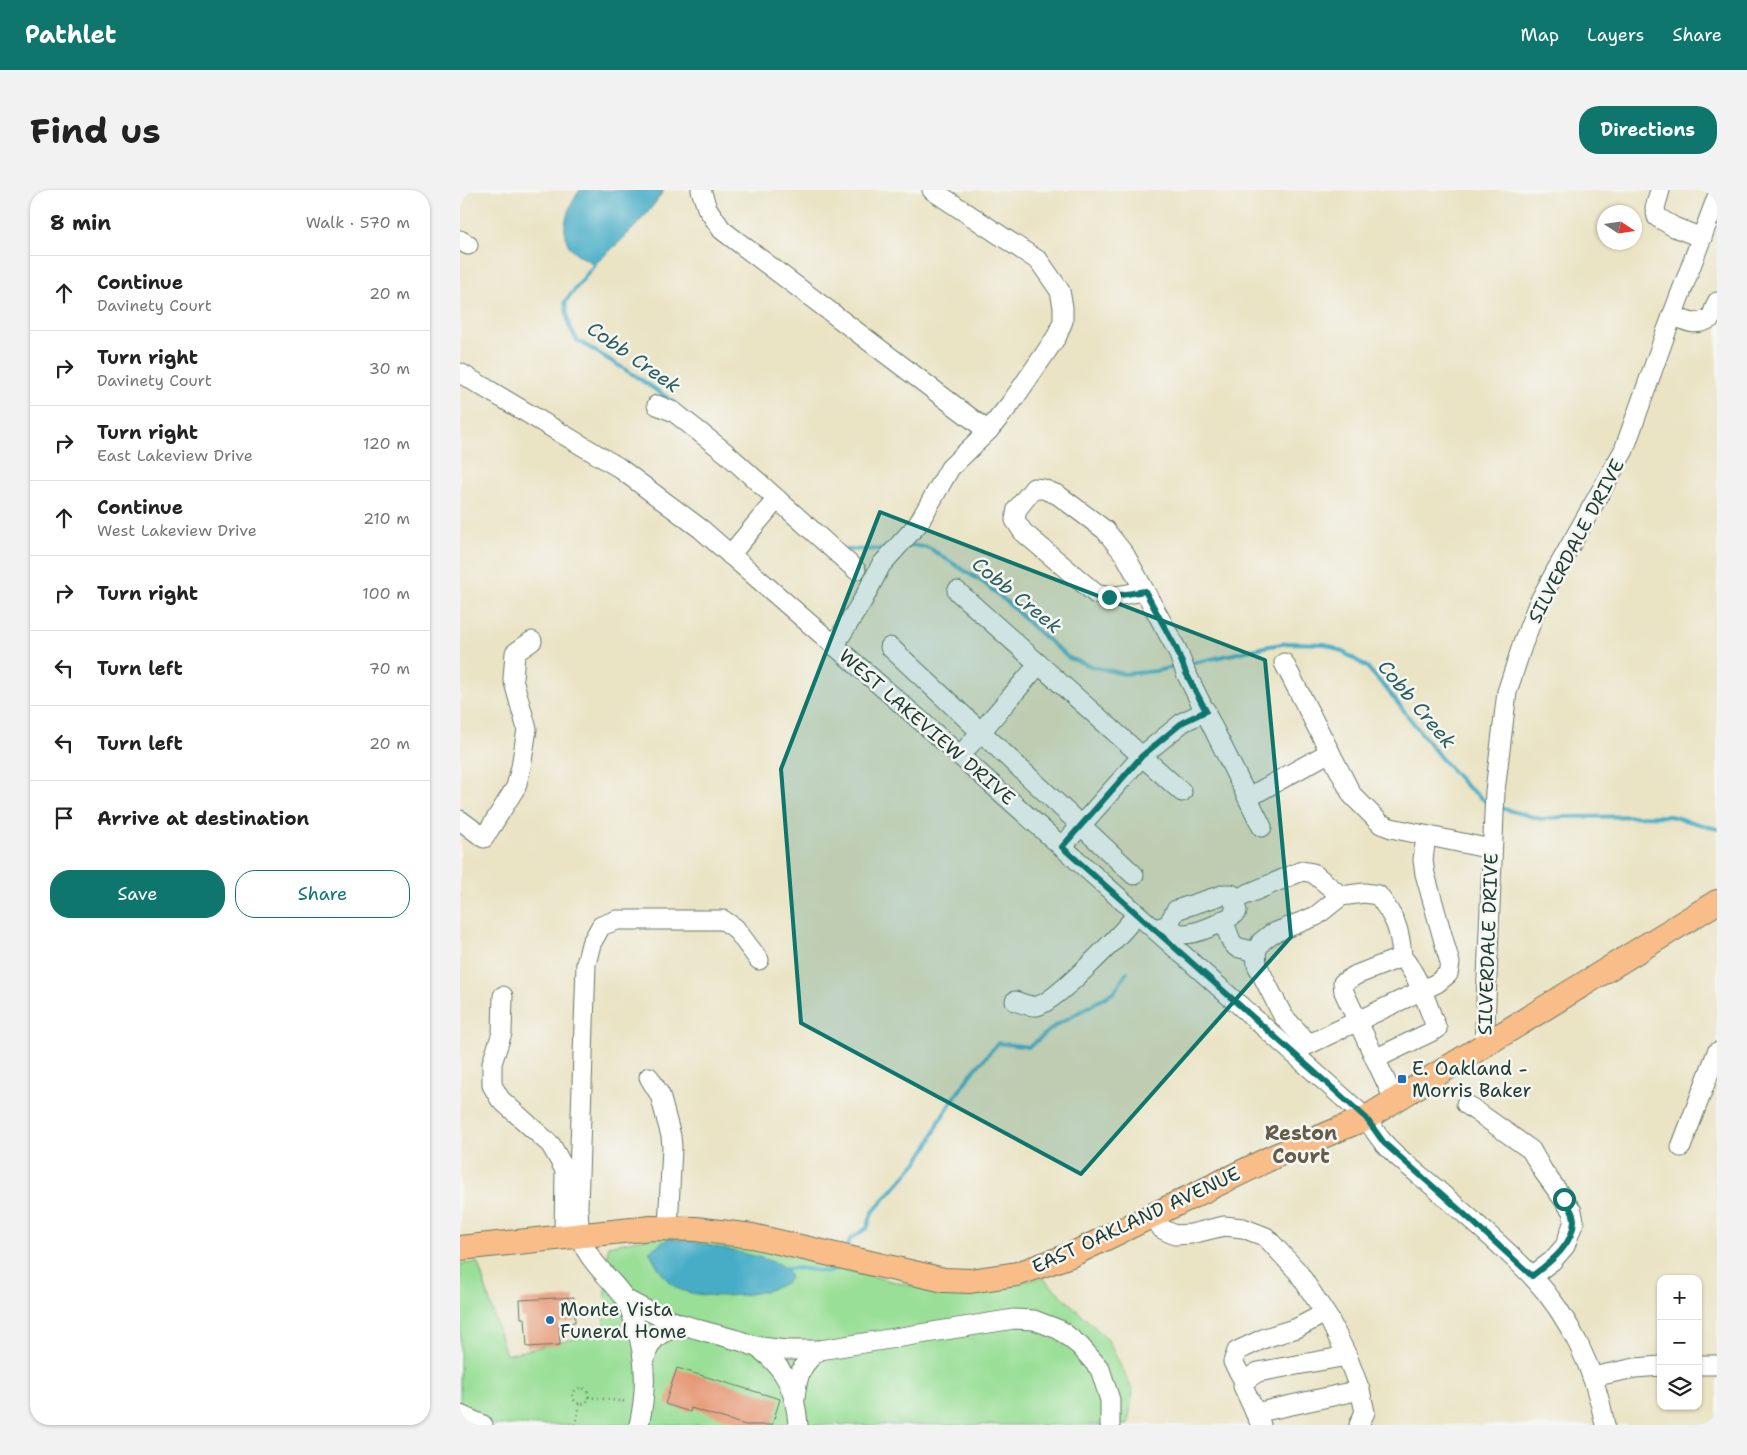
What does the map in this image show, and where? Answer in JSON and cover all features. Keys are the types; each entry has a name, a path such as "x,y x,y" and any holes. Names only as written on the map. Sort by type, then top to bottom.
{"main road":[{"name":"EAST OAKLAND AVENUE","path":"460,1248 651,1228 696,1229 752,1236 910,1274 944,1280 970,1281 1010,1276 1071,1255 1275,1156 1366,1118 1717,902"}],"street":[{"path":"701,190 707,208 722,230 988,431"},
{"path":"834,646 863,600 880,566 918,524 950,468 988,431 1011,403 1057,336 1063,321 1060,291 1039,261 932,190"},
{"path":"1660,190 1655,208 1657,218 1702,238"},
{"name":"SILVERDALE DRIVE","path":"1484,1047 1495,791 1507,692 1538,604 1624,450 1672,315 1717,197"},
{"path":"1672,315 1694,324 1702,323 1711,318 1717,302"},
{"name":"WEST LAKEVIEW DRIVE","path":"460,373 618,467 701,529 1138,914 1162,927 1301,1048 1366,1118 1384,1143 1532,1276 1563,1317 1583,1353 1600,1401 1605,1425"},
{"path":"657,405 674,412 726,453 856,570"},
{"path":"1145,591 1109,597 1096,594 1023,532 1015,520 1017,509 1034,488 1043,489 1058,495 1105,530 1125,555 1145,591 1177,650 1186,673 1249,797 1262,827"},
{"path":"730,555 777,499"},
{"path":"957,591 1182,792"},
{"path":"460,820 484,838 516,787 520,774 527,729 513,679 515,653 532,641"},
{"path":"890,647 1134,875"},
{"path":"1284,663 1352,795 1381,824 1426,836 1492,849"},
{"path":"960,756 1039,664"},
{"path":"1062,847 1142,756 1183,722 1206,711"},
{"path":"1249,797 1330,752"},
{"path":"1375,1059 1436,1029 1429,987 1402,957 1398,928 1390,910 1378,895 1364,893 1341,896 1316,916 1271,934 1261,942 1256,952 1257,965 1301,1048 1429,987 1448,974 1450,963 1424,874 1423,860 1426,836"},
{"path":"1233,900 1302,871 1313,873 1341,896"},
{"path":"1225,894 1231,894 1237,911 1233,916 1224,920 1206,929 1185,934 1162,927 1176,910 1225,894"},
{"path":"1015,1001 1036,1007 1046,1002 1111,943 1138,914"},
{"path":"572,1235 578,1207 586,964 591,944 601,926 617,920 723,920 736,928 759,960"},
{"path":"1224,920 1231,940 1236,947 1256,952"},
{"path":"1395,1101 1344,992 1343,983 1356,974 1402,957"},
{"path":"503,996 502,1033 492,1063 492,1085 500,1099 551,1145 565,1170 572,1235 585,1248 592,1260 625,1299 637,1329 644,1359 646,1378 644,1404 639,1425"},
{"path":"1681,1147 1717,1052"},
{"path":"649,1077 660,1095 671,1136 668,1228"},
{"path":"1466,1104 1531,1150 1543,1171 1572,1212 1574,1221 1565,1246 1552,1261 1532,1276"},
{"path":"1153,1215 1162,1229 1175,1235 1191,1234 1224,1226 1243,1228 1266,1237 1298,1272 1325,1313 1347,1356 1360,1390 1364,1412 1359,1425"},
{"path":"625,1299 651,1313 686,1326 754,1346 786,1350 820,1350 1004,1320 1034,1320 1060,1330 1080,1346 1100,1369 1110,1400 1110,1425"},
{"path":"1325,1313 1297,1328 1265,1338 1237,1351 1233,1362 1244,1381 1243,1386 1258,1419 1360,1390"},
{"path":"644,1359 647,1349 658,1336 672,1328 686,1326"},
{"path":"754,1346 767,1356 784,1374 795,1399"},
{"path":"798,1425 795,1399 797,1378 807,1361 820,1350"},
{"path":"1244,1381 1258,1372 1347,1356"},
{"path":"1702,1365 1717,1365"},
{"path":"1592,1378 1635,1368 1657,1366"},
{"path":"460,1415 483,1425"}],"path":[{"path":"575,1425 580,1404 584,1403 588,1397 586,1390 581,1388 576,1390 573,1397 580,1404"},
{"path":"588,1397 644,1404"}],"highlighted area":[{"path":"880,512 1265,660 1291,937 1081,1174 801,1023 781,769"}],"green space":[{"path":"659,1236 719,1242 775,1252 919,1288 980,1290 1043,1278 1108,1340 1133,1391 1128,1425 460,1425 460,1264 478,1263 506,1355 604,1332 608,1246"}],"water":[{"path":"580,190 664,190 641,220 595,264 574,252 566,239 565,224 569,210"},
{"path":"669,1238 759,1257 779,1264 788,1272 790,1279 781,1285 752,1294 718,1296 687,1292 677,1288 668,1281 649,1251"}],"building":[{"name":"Monte Vista Funeral Home","path":"574,1297 575,1322 559,1323 560,1345 527,1347 525,1318 521,1318 520,1300"},
{"path":"677,1368 780,1399 772,1425 745,1425 691,1408 690,1412 665,1404"}],"waterway":[{"name":"Cobb Creek","path":"595,259 595,264 565,302 569,326 577,340 675,403"},
{"name":"Cobb Creek","path":"911,545 929,548 984,583 1069,658 1094,667 1124,674 1156,671 1177,666"},
{"name":"Cobb Creek","path":"845,550 884,549"},
{"name":"Cobb Creek","path":"1189,664 1289,643 1325,644 1343,652 1367,667 1440,757 1465,785 1489,804"},
{"name":"Cobb Creek","path":"1500,808 1541,819 1670,816 1717,829"},
{"path":"847,1247 850,1239 867,1228 872,1213 917,1162 930,1142 940,1119 970,1075 998,1043 1029,1047 1055,1026 1114,992 1127,972"},
{"path":"785,1269 799,1268 828,1272 841,1267"}],"place":[{"name":"E. Oakland - Morris Baker","path":"1402,1079"},
{"name":"Monte Vista Funeral Home","path":"550,1320"}],"district":[{"name":"Reston Court","path":"1301,1144"}],"route":[{"path":"1109,597 1145,591 1177,650 1186,673 1206,711 1183,722 1142,756 1062,847 1366,1118 1384,1143 1532,1276 1552,1261 1565,1246 1571,1233 1574,1221 1572,1212 1564,1199"}]}
